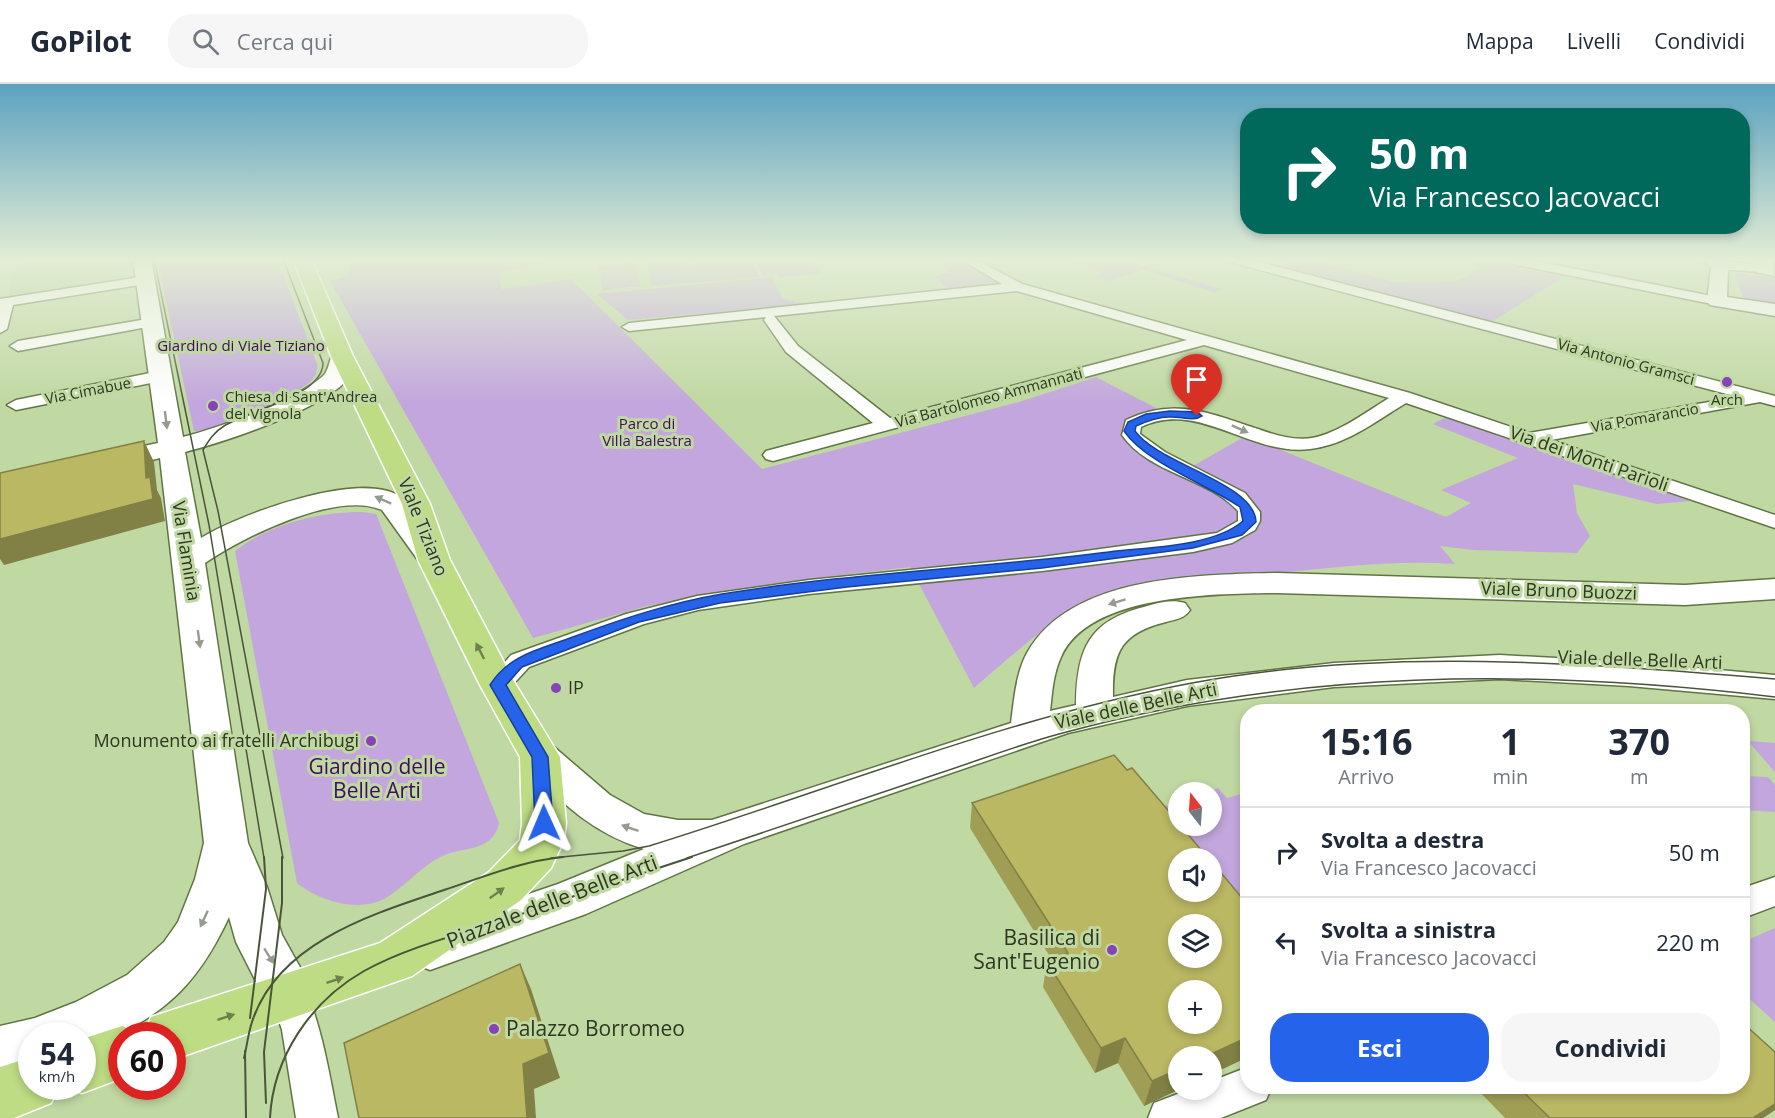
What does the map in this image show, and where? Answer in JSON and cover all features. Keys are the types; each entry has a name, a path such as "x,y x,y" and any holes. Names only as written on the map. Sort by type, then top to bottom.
{"main road":[{"name":"Viale Tiziano","path":"322,307 342,356 416,504 434,560 498,685 540,757 544,823 542,840 536,855 506,886 388,962"},
{"name":"Piazzale delle Belle Arti","path":"290,996 388,962"},
{"path":"186,1030 290,996"},
{"path":"0,1095 18,1089"}],"street":[{"path":"0,329 3,307"},
{"name":"Via Flaminia","path":"151,307 170,448 189,560 226,843"},
{"path":"629,327 821,307"},
{"path":"1089,307 1205,340"},
{"name":"Via Antonio Gramsci","path":"1417,307 1768,400"},
{"path":"771,320 792,349 886,424"},
{"path":"18,346 153,322"},
{"name":"Via dei Monti Parioli","path":"1205,340 1404,397 1775,522"},
{"name":"Via Bartolomeo Ammannati","path":"773,455 1205,340"},
{"path":"118,460 227,434 308,397 336,378 342,356"},
{"name":"Via Cimabue","path":"16,405 160,376"},
{"path":"498,685 520,661 635,619 688,605 809,587 1042,564 1193,545 1224,538 1247,525 1250,518 1247,508 1229,493 1147,449 1131,435 1132,424 1157,415 1197,416 1279,443 1307,445 1329,439 1404,397"},
{"name":"Via Pomarancio","path":"1529,438 1768,400"},
{"path":"189,560 223,538 248,526 318,505 365,496 382,498 392,504 434,560"},
{"name":"Viale Bruno Buozzi","path":"1029,731 1038,676 1045,653 1068,626 1095,610 1149,594 1216,585 1277,583 1676,594 1775,589"},
{"name":"Viale Bruno Buozzi","path":"1095,714 1094,673 1098,654 1113,633 1131,621 1191,607 1342,586"},
{"name":"Viale delle Belle Arti","path":"1470,668 1574,655 1775,666"},
{"name":"Viale delle Belle Arti","path":"813,804 1029,731 1095,714 1243,684 1367,672 1470,668 1591,671 1775,687"},
{"name":"Viale Tiziano","path":"540,757 605,815 625,827 677,837 729,832"},
{"name":"Piazzale delle Belle Arti","path":"388,962 570,900 729,832 813,804"},
{"path":"226,843 244,887 260,942 290,996 301,1030 316,1118"},
{"path":"91,1022 128,1004 158,982 177,963 206,916 226,843"},
{"path":"1750,900 1775,891"},
{"path":"0,1052 18,1046"},
{"path":"1169,1118 1240,1091"}],"green space":[{"name":"Giardino di Viale Tiziano","path":"167,307 295,307 317,364 317,371 311,381 254,412 219,426 194,431"},
{"name":"Parco di Villa Balestra","path":"345,307 599,307 762,469 1019,402 1096,377 1158,409 1131,416 1121,429 1144,443 1193,466 1242,438 1269,445 1446,517 1471,503 1441,490 1518,458 1433,424 1448,416 1690,501 1657,504 1573,484 1577,513 1590,536 1577,553 1474,550 1440,546 1455,564 1403,563 1350,566 1173,581 1118,590 1102,595 1070,611 1035,636 974,688 910,567 784,582 647,606 533,638"},
{"path":"613,307 769,307 628,320"},
{"path":"1435,307 1515,307 1491,322"},
{"name":"Giardino delle Belle Arti","path":"362,512 376,514 499,823 496,833 483,844 440,857 384,899 362,905 350,905 316,895 297,883 235,551 264,534 295,521 328,514"},
{"path":"1750,741 1775,743 1775,772 1750,743"},
{"path":"1750,776 1768,777 1775,785 1775,812 1750,810"},
{"path":"1222,792 1227,798 1240,794 1240,921 1222,898 1222,848 1181,848 1172,836 1222,836"},
{"path":"1168,806 1168,831 1152,811"},
{"path":"1775,928 1775,1022 1750,999 1750,939"}],"building":[{"path":"144,441 146,478 150,477 153,499 0,539 0,473"},
{"name":"Basilica di Sant'Eugenio","path":"1114,755 1127,770 1132,768 1168,810 1168,836 1189,836 1200,848 1168,848 1168,902 1222,902 1222,874 1240,895 1240,1041 1222,1049 1222,1046 1168,1046 1168,1074 1152,1081 1125,1038 1101,1048 1047,962 1068,953 972,803"},
{"name":"Palazzo Borromeo","path":"520,964 549,1053 523,1064 527,1118 359,1118 344,1043"},
{"path":"1750,1029 1775,1052 1775,1104 1753,1118 1550,1118 1525,1094 1750,1094"}],"tram line":[{"path":"164,307 209,525 264,858"},
{"path":"283,858 218,511 203,450 212,436 224,426 298,393 311,385 320,375 323,363 302,307"},
{"path":"551,858 623,851 649,846 986,735 1054,715 1192,683 1264,672 1337,665 1483,661 1629,668 1775,679"},
{"path":"687,858 1044,738 1148,713 1236,697 1325,686 1415,680 1504,679 1594,681 1775,697"},
{"path":"250,1018 266,889 264,857"},
{"path":"272,985 282,903 282,857"},
{"path":"272,985 283,971 305,951 359,921 488,875 533,862 563,857"},
{"path":"270,1118 278,1074 298,1033 327,998 364,971 417,947 692,857"},
{"path":"245,1052 252,1022 265,994 272,985"},
{"path":"266,1103 264,1052 272,985"},
{"path":"244,1058 245,1052"},
{"path":"245,1052 246,1118"}],"place":[{"name":"Arch","path":"1727,382"},
{"name":"Chiesa di Sant'Andrea del Vignola","path":"213,406"},
{"name":"IP","path":"556,688"},
{"name":"Monumento ai fratelli Archibugi","path":"371,741"},
{"name":"Basilica di Sant'Eugenio","path":"1112,950"},
{"name":"Palazzo Borromeo","path":"494,1029"}],"route":[{"path":"544,823 540,757 498,685 503,676 516,663 635,619 720,598 929,574 1042,564 1193,545 1224,538 1238,532 1250,522 1250,513 1247,508 1235,497 1218,487 1154,454 1136,440 1130,431 1132,424 1150,416 1170,414 1197,416"}]}
